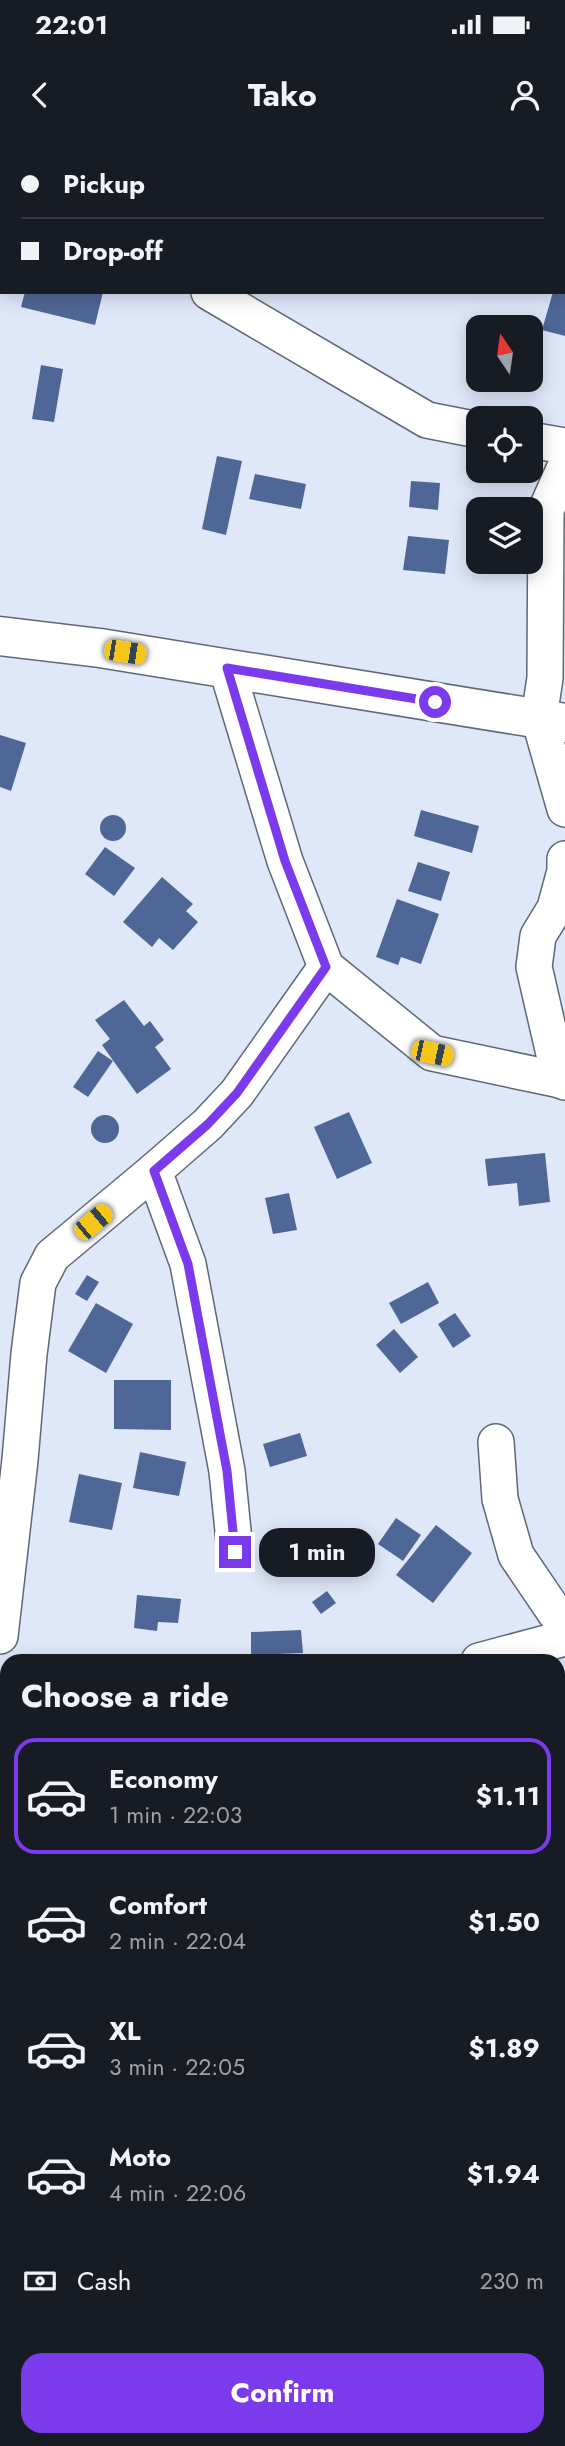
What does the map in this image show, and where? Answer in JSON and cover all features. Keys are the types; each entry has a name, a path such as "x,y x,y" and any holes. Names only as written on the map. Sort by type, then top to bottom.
{"main road":[{"path":"0,636 100,648 552,720"}],"street":[{"path":"212,294 427,420 466,427"},
{"path":"543,442 565,446"},
{"path":"565,467 546,510 545,678 565,809"},
{"path":"227,668 285,861 326,967 432,1053 562,1081 534,967 538,936 555,908 565,871 565,859"},
{"path":"0,1636 38,1283 52,1256 208,1124 237,1093 326,967"},
{"path":"154,1171 188,1264 227,1471 235,1552"},
{"path":"496,1442 500,1499 516,1555 556,1614 565,1615"},
{"path":"505,1654 565,1638"}],"building":[{"path":"24,294 103,294 95,325 21,307"},
{"path":"552,294 565,294 565,336 543,330"},
{"path":"41,365 63,369 54,422 32,419"},
{"path":"217,456 242,461 226,535 202,529"},
{"path":"255,474 306,484 301,509 249,499"},
{"path":"411,481 440,483 438,510 409,507"},
{"path":"408,536 449,540 445,574 403,570"},
{"path":"0,735 26,743 11,791 0,787"},
{"path":"421,810 479,826 472,853 414,836"},
{"path":"113,815 122,819 126,828 122,837 113,841 104,837 100,828 104,819"},
{"path":"105,847 135,868 114,896 85,874"},
{"path":"418,862 450,872 441,901 408,891"},
{"path":"162,877 193,904 186,911 198,922 173,950 159,938 152,947 123,922"},
{"path":"397,899 439,914 421,964 401,957 398,965 376,957"},
{"path":"124,1000 144,1026 150,1021 164,1040 155,1047 171,1069 137,1094 102,1045 110,1039 95,1020"},
{"path":"98,1051 113,1061 88,1097 73,1087"},
{"path":"349,1112 372,1163 337,1179 314,1127"},
{"path":"105,1115 115,1119 119,1129 115,1139 105,1143 95,1139 91,1129 95,1119"},
{"path":"545,1153 550,1202 519,1206 517,1183 488,1186 485,1159"},
{"path":"289,1193 297,1230 273,1234 265,1198"},
{"path":"87,1275 99,1282 87,1301 75,1294"},
{"path":"428,1282 439,1303 401,1324 389,1303"},
{"path":"96,1303 133,1324 106,1373 68,1351"},
{"path":"455,1313 471,1336 453,1348 438,1324"},
{"path":"394,1329 418,1357 400,1373 376,1345"},
{"path":"114,1380 171,1380 171,1430 114,1429"},
{"path":"300,1433 307,1456 270,1467 263,1444"},
{"path":"140,1452 186,1462 179,1496 133,1488"},
{"path":"79,1474 122,1483 112,1530 69,1522"},
{"path":"396,1518 421,1535 403,1561 378,1544"},
{"path":"436,1525 472,1553 433,1603 396,1575"},
{"path":"327,1591 336,1603 321,1614 312,1602"},
{"path":"137,1595 181,1599 178,1623 158,1622 157,1631 134,1628"},
{"path":"301,1630 303,1653 251,1654 251,1632"}],"route":[{"path":"235,1552 227,1471 200,1319 188,1264 154,1171 208,1124 237,1093 326,967 285,861 227,668 435,702"}]}
